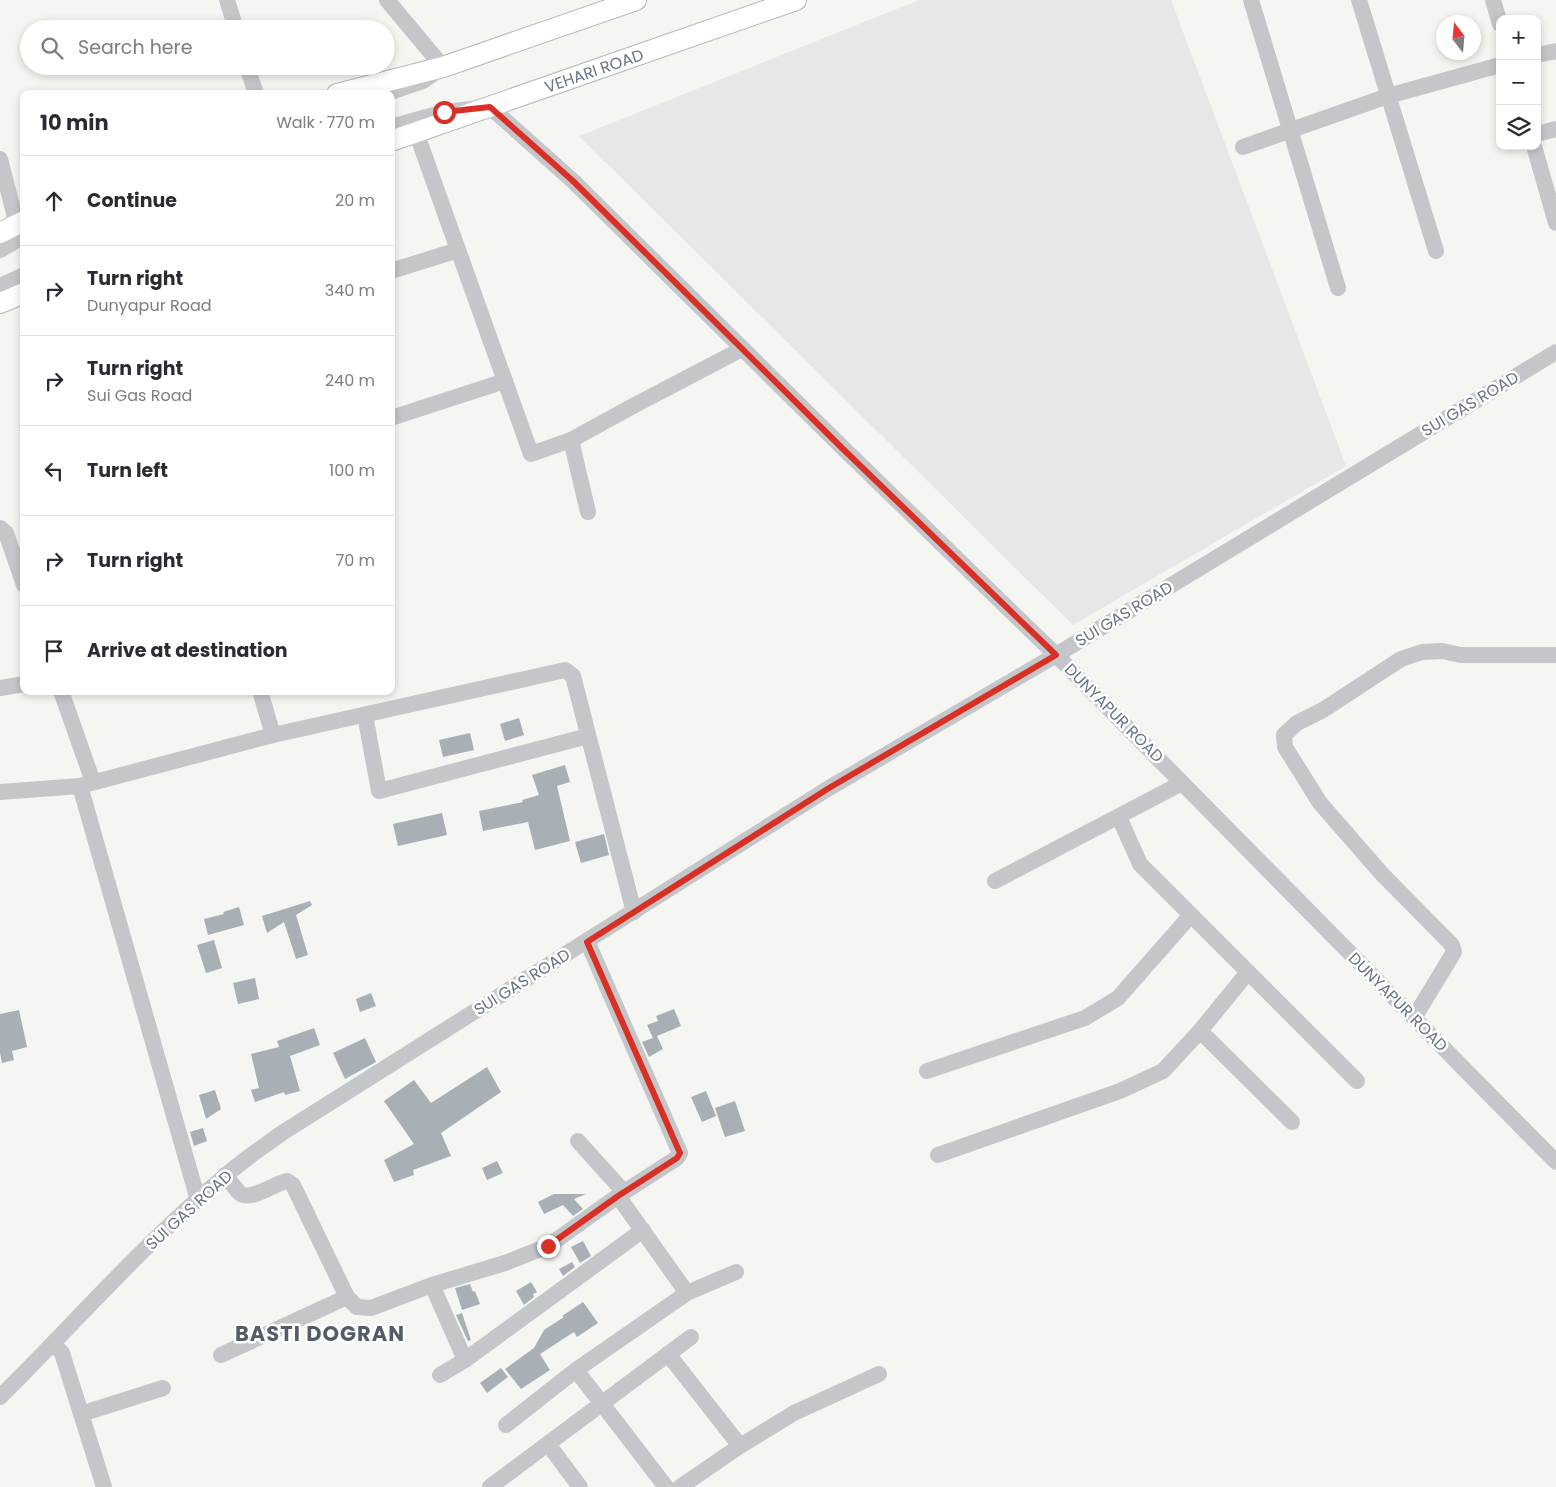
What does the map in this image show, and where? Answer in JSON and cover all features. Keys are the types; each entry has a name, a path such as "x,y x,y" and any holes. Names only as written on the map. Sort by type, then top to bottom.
{"main road":[{"path":"353,90 443,67 636,0"},
{"name":"VEHARI ROAD","path":"395,140 796,0"},
{"path":"0,303 20,295"}],"street":[{"path":"227,0 233,20"},
{"path":"387,0 443,67 423,81 395,91"},
{"path":"1251,0 1338,288"},
{"path":"1359,0 1436,251"},
{"path":"1493,0 1497,15"},
{"path":"1541,55 1556,51"},
{"path":"1243,147 1388,96 1496,66"},
{"path":"250,75 255,90"},
{"path":"395,126 444,112 490,107"},
{"name":"DUNYAPUR ROAD","path":"490,107 573,181 742,349 1056,655 1556,1162"},
{"path":"1541,133 1556,129"},
{"path":"416,132 531,454 571,440 742,349"},
{"path":"1535,150 1556,224"},
{"path":"0,159 16,229 0,250"},
{"path":"395,270 458,250"},
{"path":"0,286 20,277"},
{"name":"SUI GAS ROAD","path":"0,1397 152,1242 225,1175 282,1132 587,942 829,788 1056,655 1556,352"},
{"path":"395,417 504,381"},
{"path":"571,440 588,512"},
{"path":"0,528 6,533 20,573"},
{"path":"1414,1018 1454,952 1452,944 1382,874 1320,804 1285,746 1284,735 1297,723 1323,710 1401,659 1422,652 1442,651 1461,655 1556,655"},
{"path":"0,792 87,784 272,736 565,670 573,676 634,912"},
{"path":"0,688 20,685"},
{"path":"62,695 198,1200"},
{"path":"261,695 272,736"},
{"path":"365,715 379,791 588,736"},
{"path":"996,881 1182,783"},
{"path":"1119,817 1140,864 1357,1081"},
{"path":"927,1071 1084,1018 1118,998 1192,915"},
{"path":"225,1175 242,1194 247,1196 254,1195 281,1182 287,1181 293,1185 347,1297 358,1307 371,1308 432,1285 505,1263 548,1246 621,1194 677,1158 680,1153 587,942"},
{"path":"938,1155 1120,1091 1163,1071 1200,1031 1248,972"},
{"path":"1200,1031 1292,1122"},
{"path":"578,1141 621,1194 643,1230 687,1293"},
{"path":"440,1376 465,1360 643,1230"},
{"path":"506,1425 576,1370 687,1293 736,1272"},
{"path":"432,1285 465,1360"},
{"path":"220,1355 347,1297"},
{"path":"492,1487 691,1337"},
{"path":"54,1344 62,1353 104,1487"},
{"path":"668,1354 740,1446"},
{"path":"576,1370 666,1487"},
{"path":"680,1487 740,1446 794,1413 878,1374"},
{"path":"81,1414 163,1388"},
{"path":"548,1444 580,1487"}],"shaded area":[{"path":"919,0 1171,0 1346,466 1073,625 579,136"}],"building":[{"path":"519,718 524,735 505,741 500,724"},
{"path":"470,733 474,750 443,757 439,740"},
{"path":"565,765 570,782 557,786 570,841 535,850 528,822 483,831 479,811 523,802 522,800 539,795 532,775"},
{"path":"442,813 447,835 398,846 393,824"},
{"path":"604,834 609,855 581,863 575,842"},
{"path":"310,901 312,905 296,915 308,955 296,959 284,922 267,933 262,916"},
{"path":"239,907 244,925 208,935 204,919 224,914 223,912"},
{"path":"214,940 222,968 206,973 197,945"},
{"path":"255,978 259,999 238,1004 233,983"},
{"path":"371,993 376,1006 360,1012 356,999"},
{"path":"674,1009 681,1026 657,1036 663,1049 649,1057 642,1042 653,1038 647,1025 658,1021 656,1016"},
{"path":"19,1010 27,1047 12,1051 14,1060 2,1063 0,1053 0,1014"},
{"path":"314,1028 320,1045 290,1056 300,1091 285,1095 284,1092 255,1102 251,1090 259,1088 251,1054 279,1047 277,1041"},
{"path":"365,1038 376,1062 345,1079 333,1053"},
{"path":"487,1067 501,1092 441,1133 451,1156 413,1170 414,1175 394,1182 384,1160 414,1144 384,1101 414,1080 431,1103"},
{"path":"215,1090 221,1109 206,1119 199,1095"},
{"path":"706,1091 716,1116 702,1122 691,1097"},
{"path":"735,1101 745,1131 725,1137 715,1108"},
{"path":"203,1128 207,1141 194,1146 190,1132"},
{"path":"497,1161 503,1173 487,1180 482,1168"},
{"path":"554,1194 586,1194 574,1199 583,1209 573,1216 563,1205 544,1214 538,1202"},
{"path":"583,1241 591,1256 580,1263 571,1247"},
{"path":"572,1262 575,1267 563,1276 559,1269"},
{"path":"531,1282 537,1292 524,1305 516,1291"},
{"path":"470,1284 480,1304 462,1310 455,1288"},
{"path":"583,1302 598,1323 577,1337 574,1332 540,1354 550,1370 521,1389 505,1369 534,1348 544,1330"},
{"path":"462,1313 471,1340 468,1341 456,1315"},
{"path":"501,1368 508,1377 487,1393 480,1383"}],"district":[{"name":"BASTI DOGRAN","path":"320,1333"}],"route":[{"path":"444,112 490,107 573,181 842,448 1056,655 829,788 587,942 679,1147 680,1153 677,1158 618,1196 548,1246"}]}
